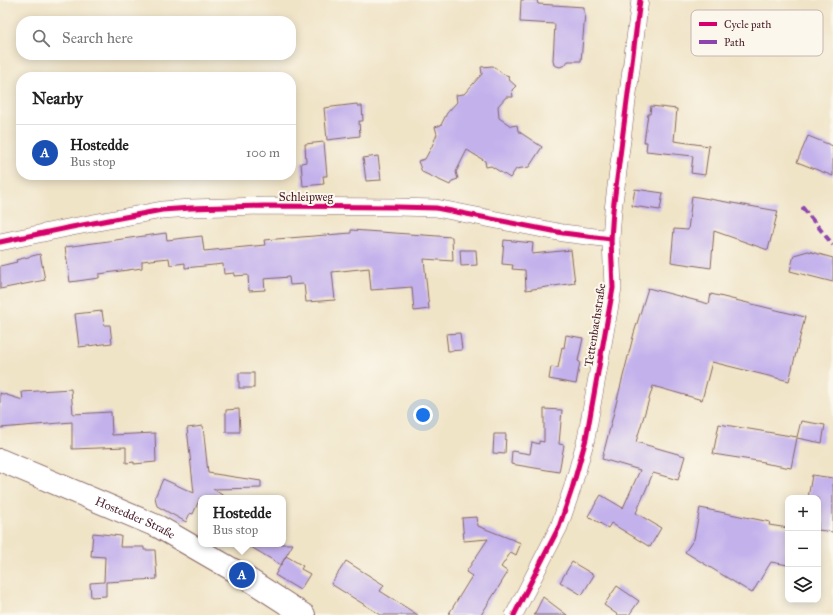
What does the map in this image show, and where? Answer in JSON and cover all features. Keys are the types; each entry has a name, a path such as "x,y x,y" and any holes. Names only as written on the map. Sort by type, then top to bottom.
{"main road":[{"name":"Hostedder Straße","path":"0,460 159,527 236,571 304,615"}],"street":[{"name":"Tettenbachstraße","path":"514,615 559,527 586,439 612,288 614,202 640,0"},
{"name":"Schleipweg","path":"0,242 162,210 257,206 436,208 563,233 612,239"}],"building":[{"path":"521,0 537,0 538,4 584,7 585,13 581,61 568,61 565,65 560,67 554,65 555,24 520,22"},
{"path":"493,66 503,74 509,76 508,79 516,86 512,90 513,97 506,97 498,106 499,118 511,126 517,125 518,131 542,147 529,167 516,169 510,178 491,166 486,167 485,161 467,150 456,172 458,179 452,181 450,185 422,172 418,161 425,159 437,134 435,127 441,125 447,113 457,102 456,95 464,94 482,74 481,67"},
{"path":"357,104 358,106 362,106 363,121 359,121 360,136 327,140 324,108"},
{"path":"651,106 677,109 674,141 709,146 705,175 691,173 693,156 646,151 647,142 644,142 648,114 650,114"},
{"path":"808,136 833,146 833,176 797,162"},
{"path":"324,142 327,176 323,176 324,184 303,186 301,163 306,162 305,144"},
{"path":"378,156 381,180 366,181 363,158"},
{"path":"635,189 663,193 660,210 632,206"},
{"path":"692,196 778,211 768,250 714,231 711,268 671,262 674,229 688,230"},
{"path":"351,230 452,237 453,261 424,259 429,309 414,311 412,287 371,290 369,268 332,272 335,300 306,302 304,284 290,285 289,277 264,279 265,290 249,291 248,275 234,276 234,273 224,274 223,264 185,268 185,263 170,265 169,258 142,261 142,268 99,274 99,278 70,282 65,247 166,233 167,240 202,236 204,251 265,245 264,240 351,233"},
{"path":"504,240 533,243 532,254 571,250 575,283 526,290 525,270 512,269 513,265 502,264"},
{"path":"460,250 476,250 477,265 461,266"},
{"path":"808,251 833,258 833,282 790,271 794,255"},
{"path":"40,254 45,280 0,289 0,266"},
{"path":"648,288 709,304 711,294 805,317 789,381 712,362 702,400 653,386 636,442 685,456 678,480 653,473 636,513 661,528 650,547 611,523 608,528 588,516 601,495 623,508 640,470 602,459 634,333"},
{"path":"102,311 104,325 110,325 112,343 79,347 75,314"},
{"path":"460,333 462,350 448,351 446,334"},
{"path":"566,335 583,338 578,361 580,362 576,384 549,379 551,367 558,368"},
{"path":"239,373 254,373 254,388 239,388"},
{"path":"71,389 73,414 111,412 112,435 155,433 156,462 134,464 134,462 126,463 126,447 72,449 72,422 0,428 0,393 23,400 22,392"},
{"path":"239,409 240,432 226,432 226,410"},
{"path":"544,409 562,410 559,444 564,445 559,472 511,464 512,451 530,454 532,442 539,444 539,441 544,442"},
{"path":"801,421 825,425 822,443 797,438 791,468 713,454 719,424 797,437"},
{"path":"203,426 208,473 261,481 261,488 213,489 222,495 198,495 198,503 193,514 190,513 186,522 157,506 155,497 163,479 194,493 187,428"},
{"path":"494,434 506,434 505,454 493,453"},
{"path":"812,475 833,478 833,532 821,530 821,495 809,495"},
{"path":"700,508 770,522 769,525 785,528 785,564 771,562 752,593 685,552 694,539"},
{"path":"477,517 478,526 521,543 516,555 511,552 501,567 508,572 481,615 448,615 472,576 466,572 488,539 464,541 462,518"},
{"path":"93,533 121,536 120,547 144,547 144,550 155,550 157,579 106,582 106,596 91,597 90,583 104,582 105,557 91,556"},
{"path":"286,544 293,544 281,565 251,547 286,547"},
{"path":"286,556 303,566 301,569 310,574 300,590 275,575"},
{"path":"346,561 384,585 380,591 418,615 381,615 331,584"},
{"path":"572,562 594,575 582,595 560,582"},
{"path":"617,586 639,601 629,615 618,615 604,605"},
{"path":"543,597 567,615 534,615"}],"marked path":[{"path":"802,207 833,245"}],"cycle path":[{"path":"514,615 559,527 572,489 586,439 613,288 611,239 613,210 640,0"},
{"path":"0,242 162,210 264,206 436,208 563,233 611,239"}],"place":[{"name":"Hostedde","path":"242,575"}]}
